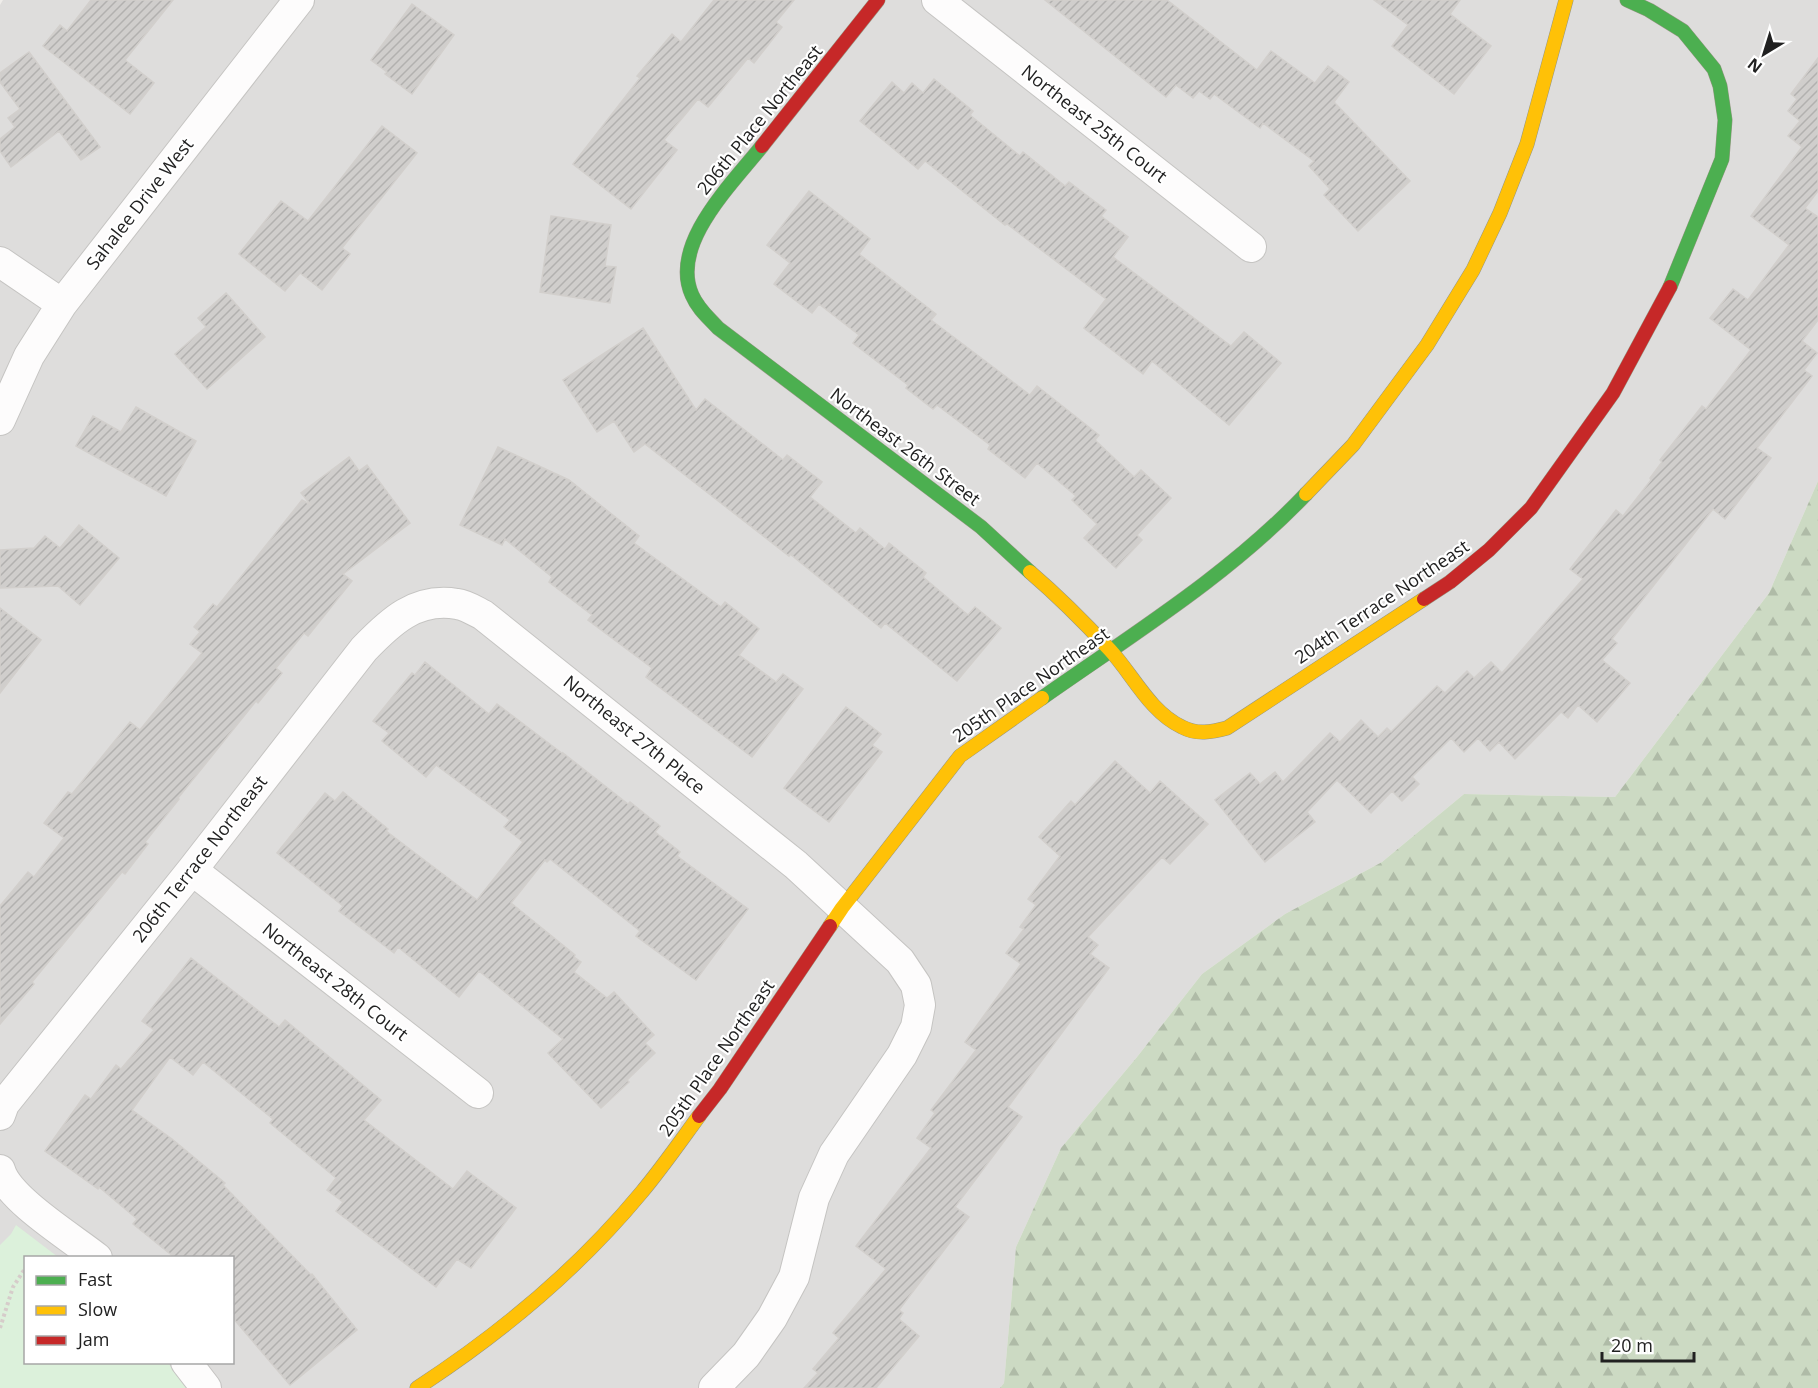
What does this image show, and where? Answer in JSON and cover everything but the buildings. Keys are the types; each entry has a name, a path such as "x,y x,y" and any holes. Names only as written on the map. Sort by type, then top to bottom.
{"street":[{"name":"Sahalee Drive West","path":"0,420 29,356 62,304 299,0"},
{"name":"206th Place Northeast","path":"685,270 689,251 709,213 878,0"},
{"name":"Northeast 25th Court","path":"937,0 1251,247"},
{"name":"205th Place Northeast","path":"417,1388 506,1325 583,1256 641,1193 720,1089 842,908 960,756 1214,577 1291,510 1353,445 1427,345 1473,270 1500,213 1527,144 1566,0"},
{"name":"204th Terrace Northeast","path":"1111,651 1152,703 1172,722 1198,732 1227,728 1450,582 1489,550 1531,508 1613,393 1673,281 1722,159 1725,120 1720,86 1714,69 1683,31 1649,10 1627,0"},
{"path":"0,262 62,304"},
{"name":"Northeast 26th Street","path":"685,270 690,291 699,309 718,328 981,526 1044,584 1111,651"},
{"name":"Northeast 27th Place","path":"409,610 430,603 458,604 483,615 796,865 900,961 916,985 920,1005 916,1027 902,1055 834,1154 814,1198 794,1277 772,1318 746,1355 714,1388"},
{"name":"206th Terrace Northeast","path":"0,1115 4,1104 192,870 364,649 386,626 409,610"},
{"name":"Northeast 28th Court","path":"192,870 478,1093"},
{"path":"0,1170 20,1198 96,1256"},
{"path":"188,1364 206,1388"}],"path":[{"path":"0,1328 13,1287 24,1270"}],"shaded area":[{"path":"3,0 1818,0 1818,481 1769,593 1615,797 1464,794 1382,862 1285,914 1202,974 1061,1148 1016,1247 1004,1383 1000,1388 0,1388 0,5"}],"green space":[{"path":"1818,481 1818,1388 1000,1388 1004,1383 1016,1247 1061,1148 1202,974 1285,914 1382,862 1464,794 1615,797 1769,593"},
{"path":"16,1225 57,1256 24,1256 24,1364 169,1364 187,1388 0,1388 0,1245"}],"traffic: fast":[{"path":"1627,0 1649,10 1683,31 1714,69 1720,86 1725,120 1722,159 1670,287"},
{"path":"762,146 721,196 696,235 689,255 687,275 697,305 718,328 981,527 1030,572"},
{"path":"1042,698 1213,577 1245,551 1306,494"}],"traffic: slow":[{"path":"1306,494 1353,445 1427,345 1473,270 1500,213 1527,144 1566,0"},
{"path":"1030,572 1110,650 1160,712 1182,727 1199,732 1227,728 1424,599"},
{"path":"830,926 960,756 1042,698"},
{"path":"417,1388 508,1323 591,1248 664,1165 699,1116"}],"traffic: jam":[{"path":"762,146 878,0"},
{"path":"1424,599 1450,582 1489,550 1531,508 1613,393 1670,287"},
{"path":"699,1116 720,1089 830,926"}]}
